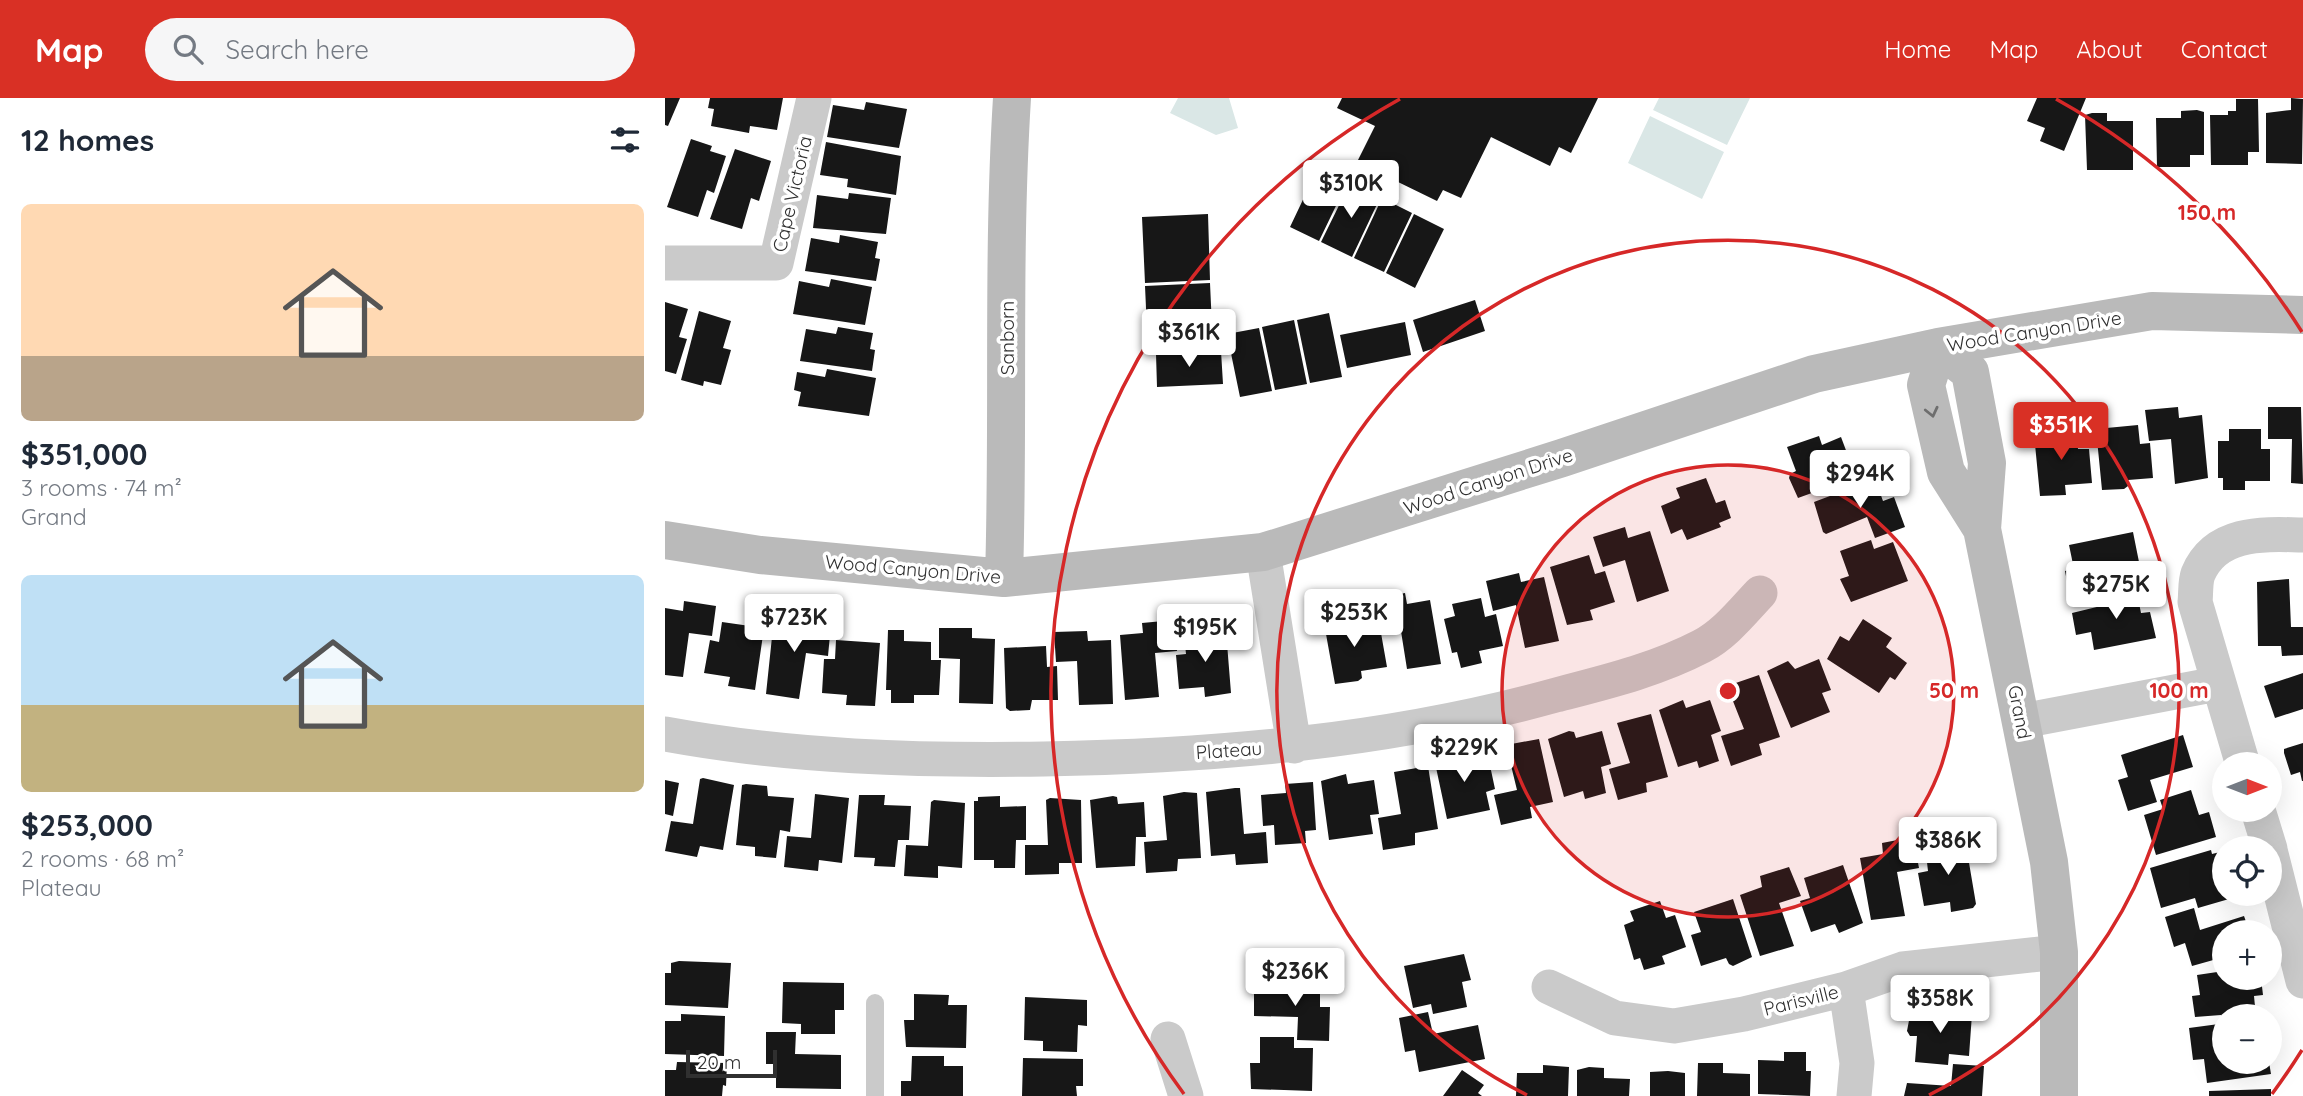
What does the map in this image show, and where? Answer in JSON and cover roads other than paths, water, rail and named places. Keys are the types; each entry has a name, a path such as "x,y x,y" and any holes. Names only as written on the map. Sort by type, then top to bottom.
{"street":[{"name":"Cape Victoria","path":"665,263 776,263 814,98"},
{"name":"Sanborn","path":"1004,579 1008,477 1006,191 1012,98"},
{"name":"Wood Canyon Drive","path":"665,540 760,555 1004,579 1263,552 1562,458 1814,374 1938,347 2152,311 2303,315"},
{"name":"Grand","path":"1938,347 1970,372 1987,463 1982,529 2049,862 2059,952 2059,1096"},
{"path":"2239,752 2195,601 2197,575 2213,554 2231,539 2266,534 2303,536"},
{"path":"1263,552 1294,746"},
{"name":"Plateau","path":"665,734 725,745 921,761 1117,758 1294,746 1476,718 1650,669 1703,646 1724,631 1761,593"},
{"path":"2022,720 2217,684"},
{"path":"2282,897 2303,981"},
{"name":"Parisville","path":"1549,987 1615,1018 1674,1026 1744,1014 1846,989 1903,969 2059,952"},
{"path":"1846,989 1857,1063 1854,1096"},
{"path":"1168,1039 1186,1096"}],"lane":[{"path":"875,1003 875,1096"}]}
